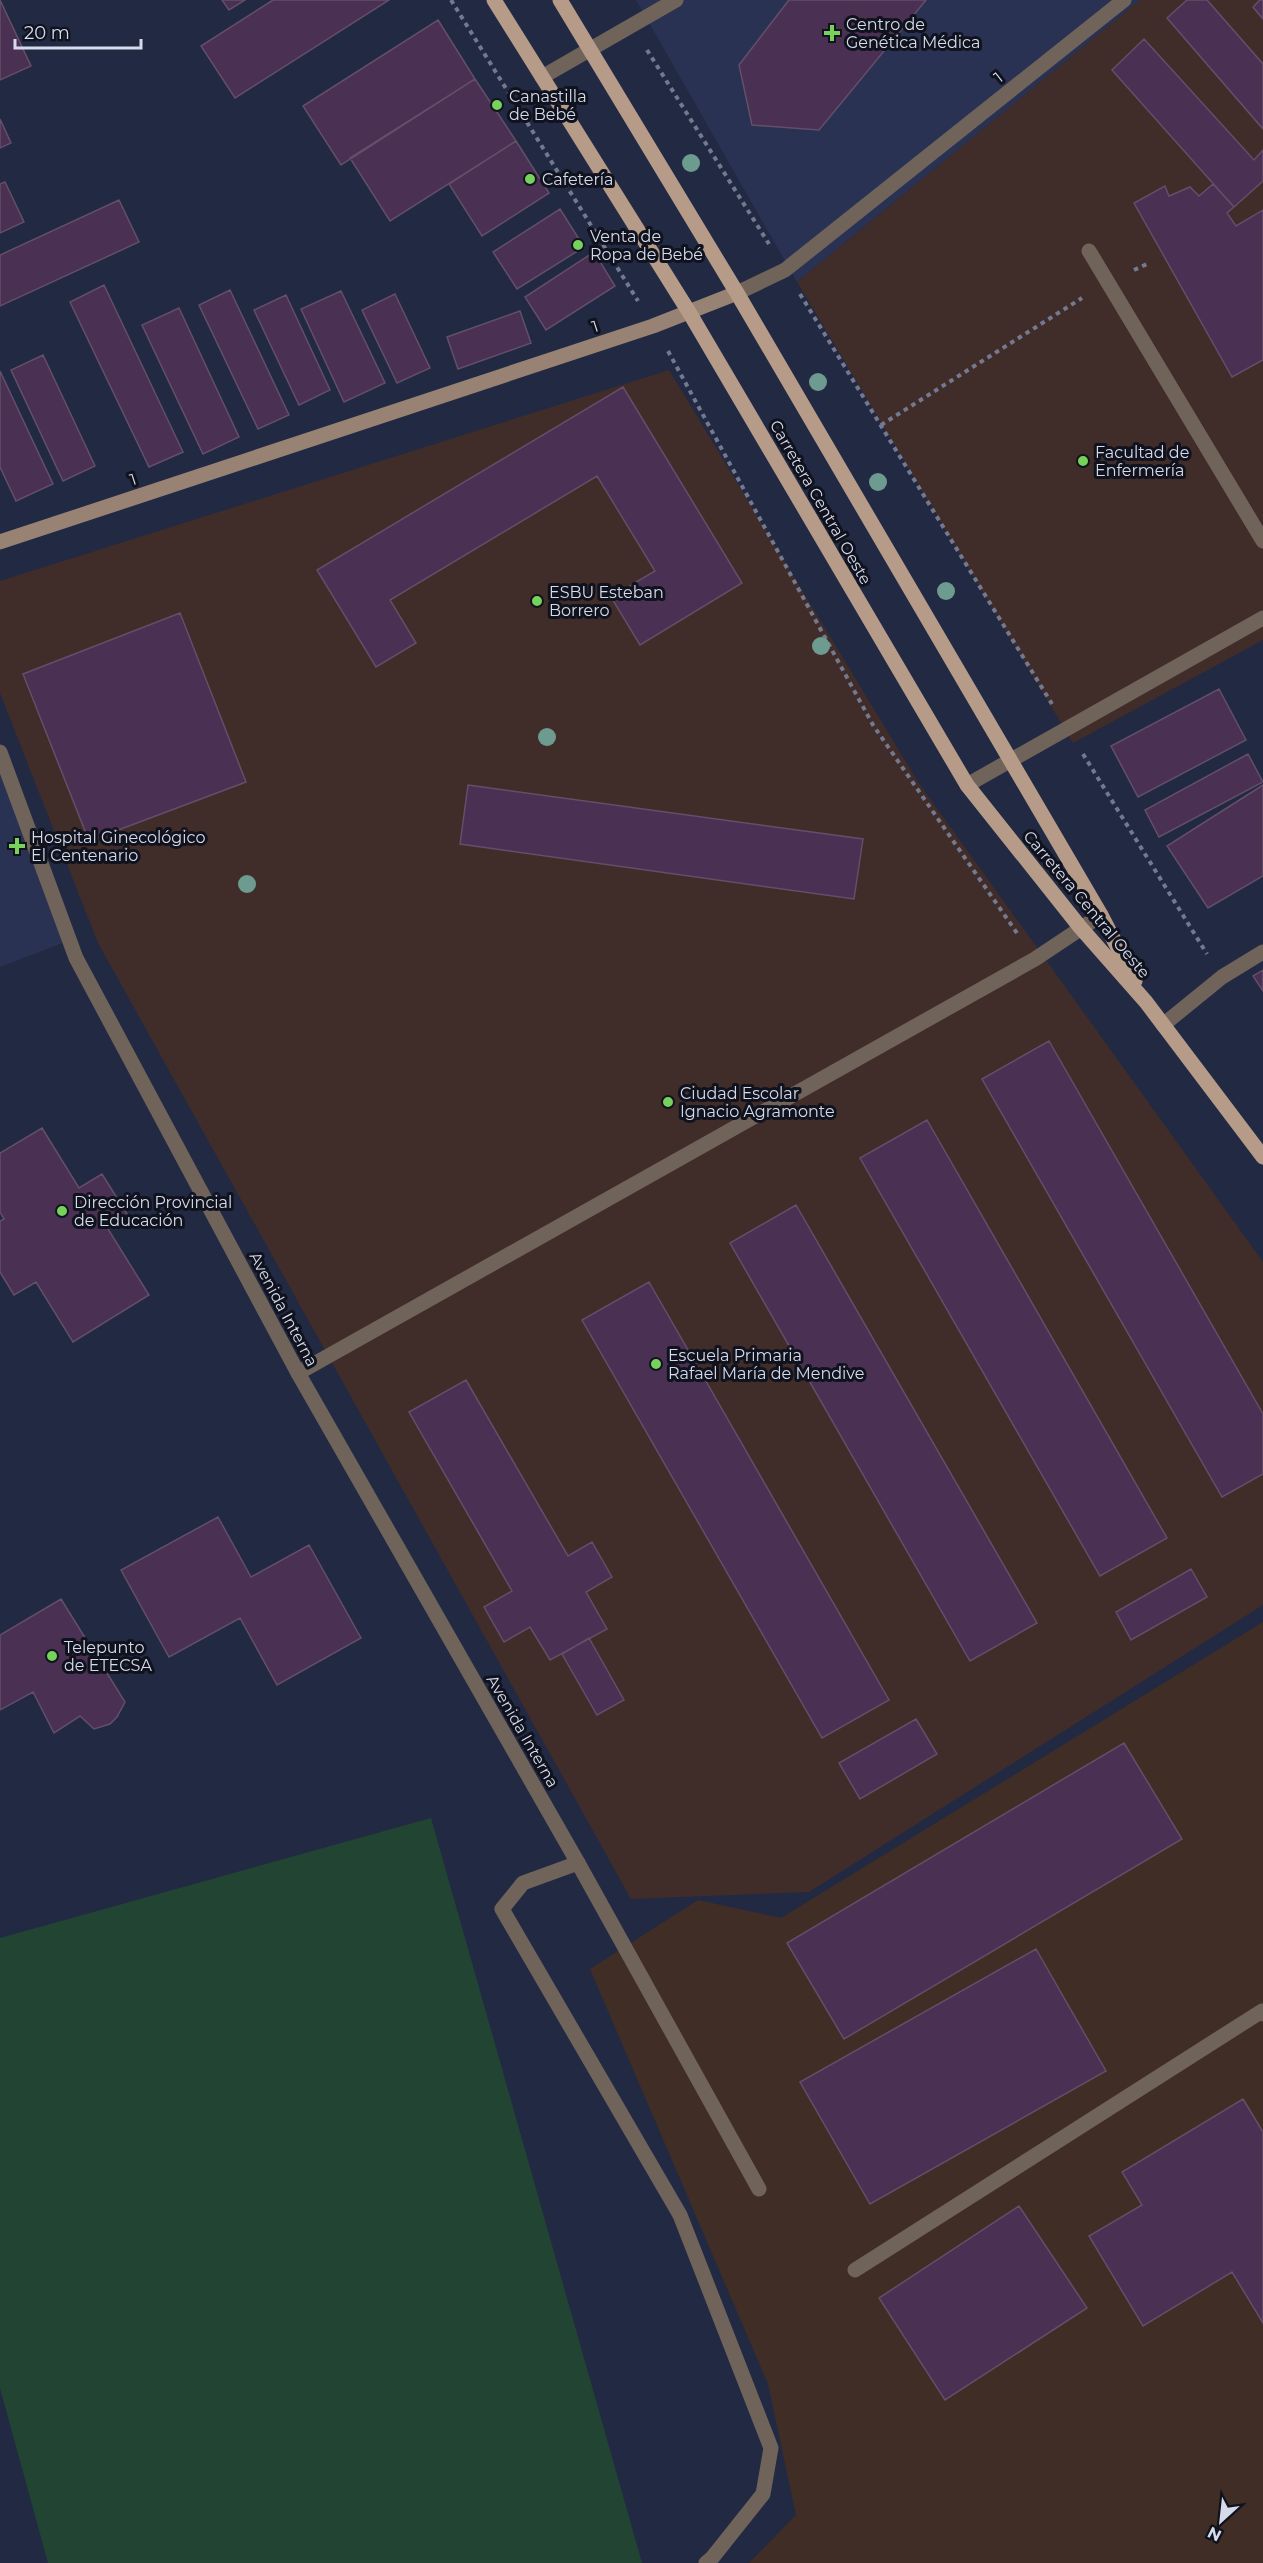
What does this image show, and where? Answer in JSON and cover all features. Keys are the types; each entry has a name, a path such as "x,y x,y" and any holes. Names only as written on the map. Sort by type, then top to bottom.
{"main road":[{"name":"Carretera Central Oeste","path":"494,0 689,312 967,785 1080,927 1146,1002 1263,1158"},
{"name":"Carretera Central Oeste","path":"560,0 737,293 1101,915 1146,1002"}],"street":[{"path":"542,77 676,0"},
{"name":"1","path":"0,542 653,326 737,293 784,270 1124,0"},
{"path":"1089,251 1263,541"},
{"path":"967,785 1263,618"},
{"name":"Avenida Interna","path":"0,752 76,958 298,1373 578,1863 759,2189"},
{"path":"298,1373 1035,959 1101,915"},
{"path":"1163,1025 1222,977 1263,952"},
{"path":"578,1863 523,1883 502,1909 680,2216 771,2448 763,2494 706,2563"},
{"path":"855,2270 1262,2011 1263,2014"}],"path":[{"path":"451,0 653,326 873,725 1035,959"},
{"path":"633,26 1222,977"},
{"path":"881,425 1107,282 1147,264"}],"shaded area":[{"path":"636,0 1140,0 797,282"},
{"name":"Facultad de Enfermería","path":"1140,0 1263,0 1263,640 1073,743 797,282"},
{"name":"Ciudad Escolar Ignacio Agramonte","path":"669,370 918,782 1263,1262 1263,1605 809,1892 631,1899 98,943 0,693 0,581"},
{"name":"Hospital Ginecológico El Centenario","path":"0,752 68,941 0,967"},
{"path":"1263,1622 1263,2563 749,2563 796,2515 768,2384 590,1969 698,1900 781,1918"}],"green space":[{"path":"431,1818 642,2563 48,2563 0,2388 0,1938"}],"building":[{"path":"0,0 31,66 0,80"},
{"path":"222,0 245,0 229,10"},
{"path":"273,0 389,0 235,98 201,46"},
{"name":"Centro de Genética Médica","path":"789,0 926,0 819,130 752,125 739,65"},
{"path":"1187,0 1207,0 1263,64 1263,129 1167,18"},
{"path":"1263,0 1263,19 1253,7"},
{"path":"438,20 475,79 341,165 303,106"},
{"path":"1144,39 1254,160 1263,150 1263,181 1234,207 1112,70"},
{"path":"475,79 516,141 390,221 350,158"},
{"path":"0,119 11,143 0,148"},
{"path":"516,141 549,193 482,236 449,184"},
{"path":"5,182 24,222 0,233 0,184"},
{"path":"1213,184 1234,207 1227,213 1236,226 1263,210 1263,360 1232,377 1134,203 1165,186 1169,196 1190,187 1199,196"},
{"path":"119,200 139,242 0,306 0,255"},
{"path":"560,209 584,247 517,289 493,252"},
{"path":"594,252 615,286 546,330 525,297"},
{"path":"104,285 183,452 149,467 70,302"},
{"path":"230,290 289,415 258,429 199,305"},
{"path":"341,291 385,383 344,402 301,309"},
{"path":"395,294 430,368 397,383 362,310"},
{"path":"286,295 330,390 299,405 254,310"},
{"path":"179,308 239,437 203,454 142,325"},
{"path":"520,311 531,343 458,369 447,337"},
{"path":"43,355 95,466 63,481 11,370"},
{"path":"0,371 53,484 16,501 0,467"},
{"path":"623,387 742,583 640,645 611,597 655,571 597,476 390,600 416,643 376,667 317,570"},
{"path":"180,613 246,782 89,841 23,674"},
{"path":"1219,689 1246,740 1138,797 1111,746"},
{"path":"1248,754 1263,782 1159,837 1145,810"},
{"path":"468,785 863,839 854,899 460,844"},
{"path":"1263,785 1263,876 1208,908 1167,846"},
{"path":"1263,970 1263,991 1253,976"},
{"path":"1049,1041 1263,1414 1263,1474 1222,1497 982,1079"},
{"path":"927,1120 1167,1538 1100,1576 860,1158"},
{"path":"42,1128 79,1188 102,1174 129,1217 108,1229 149,1295 73,1342 36,1282 14,1295 0,1272 0,1221 4,1219 0,1212 0,1153"},
{"path":"796,1205 1037,1623 970,1661 730,1243"},
{"path":"649,1282 889,1700 822,1738 582,1320"},
{"path":"466,1380 568,1556 592,1542 612,1577 586,1592 607,1629 550,1660 530,1627 504,1642 484,1607 512,1591 409,1412"},
{"path":"218,1517 251,1577 309,1545 361,1638 277,1685 240,1618 169,1657 121,1570"},
{"path":"1191,1569 1207,1597 1131,1640 1116,1612"},
{"path":"61,1599 125,1702 117,1717 110,1724 94,1729 80,1716 54,1733 33,1692 0,1710 0,1635"},
{"path":"589,1638 624,1700 597,1715 562,1654"},
{"path":"916,1719 937,1754 860,1799 839,1763"},
{"path":"1124,1743 1182,1839 844,2039 787,1943"},
{"path":"1036,1949 1106,2071 870,2204 800,2082"},
{"path":"1243,2099 1263,2132 1263,2323 1232,2272 1143,2326 1089,2236 1142,2205 1122,2172"},
{"path":"1019,2206 1087,2308 945,2400 879,2298"}],"place":[{"name":"Centro de Genética Médica","path":"832,33"},
{"name":"Canastilla de Bebé","path":"497,105"},
{"name":"Cafetería","path":"530,179"},
{"name":"Venta de Ropa de Bebé","path":"578,245"},
{"name":"Facultad de Enfermería","path":"1083,461"},
{"name":"ESBU Esteban Borrero","path":"537,601"},
{"name":"Hospital Ginecológico El Centenario","path":"17,846"},
{"name":"Ciudad Escolar Ignacio Agramonte","path":"668,1102"},
{"name":"Dirección Provincial de Educación","path":"62,1211"},
{"name":"Escuela Primaria Rafael María de Mendive","path":"656,1364"},
{"name":"Telepunto de ETECSA","path":"52,1656"}]}
